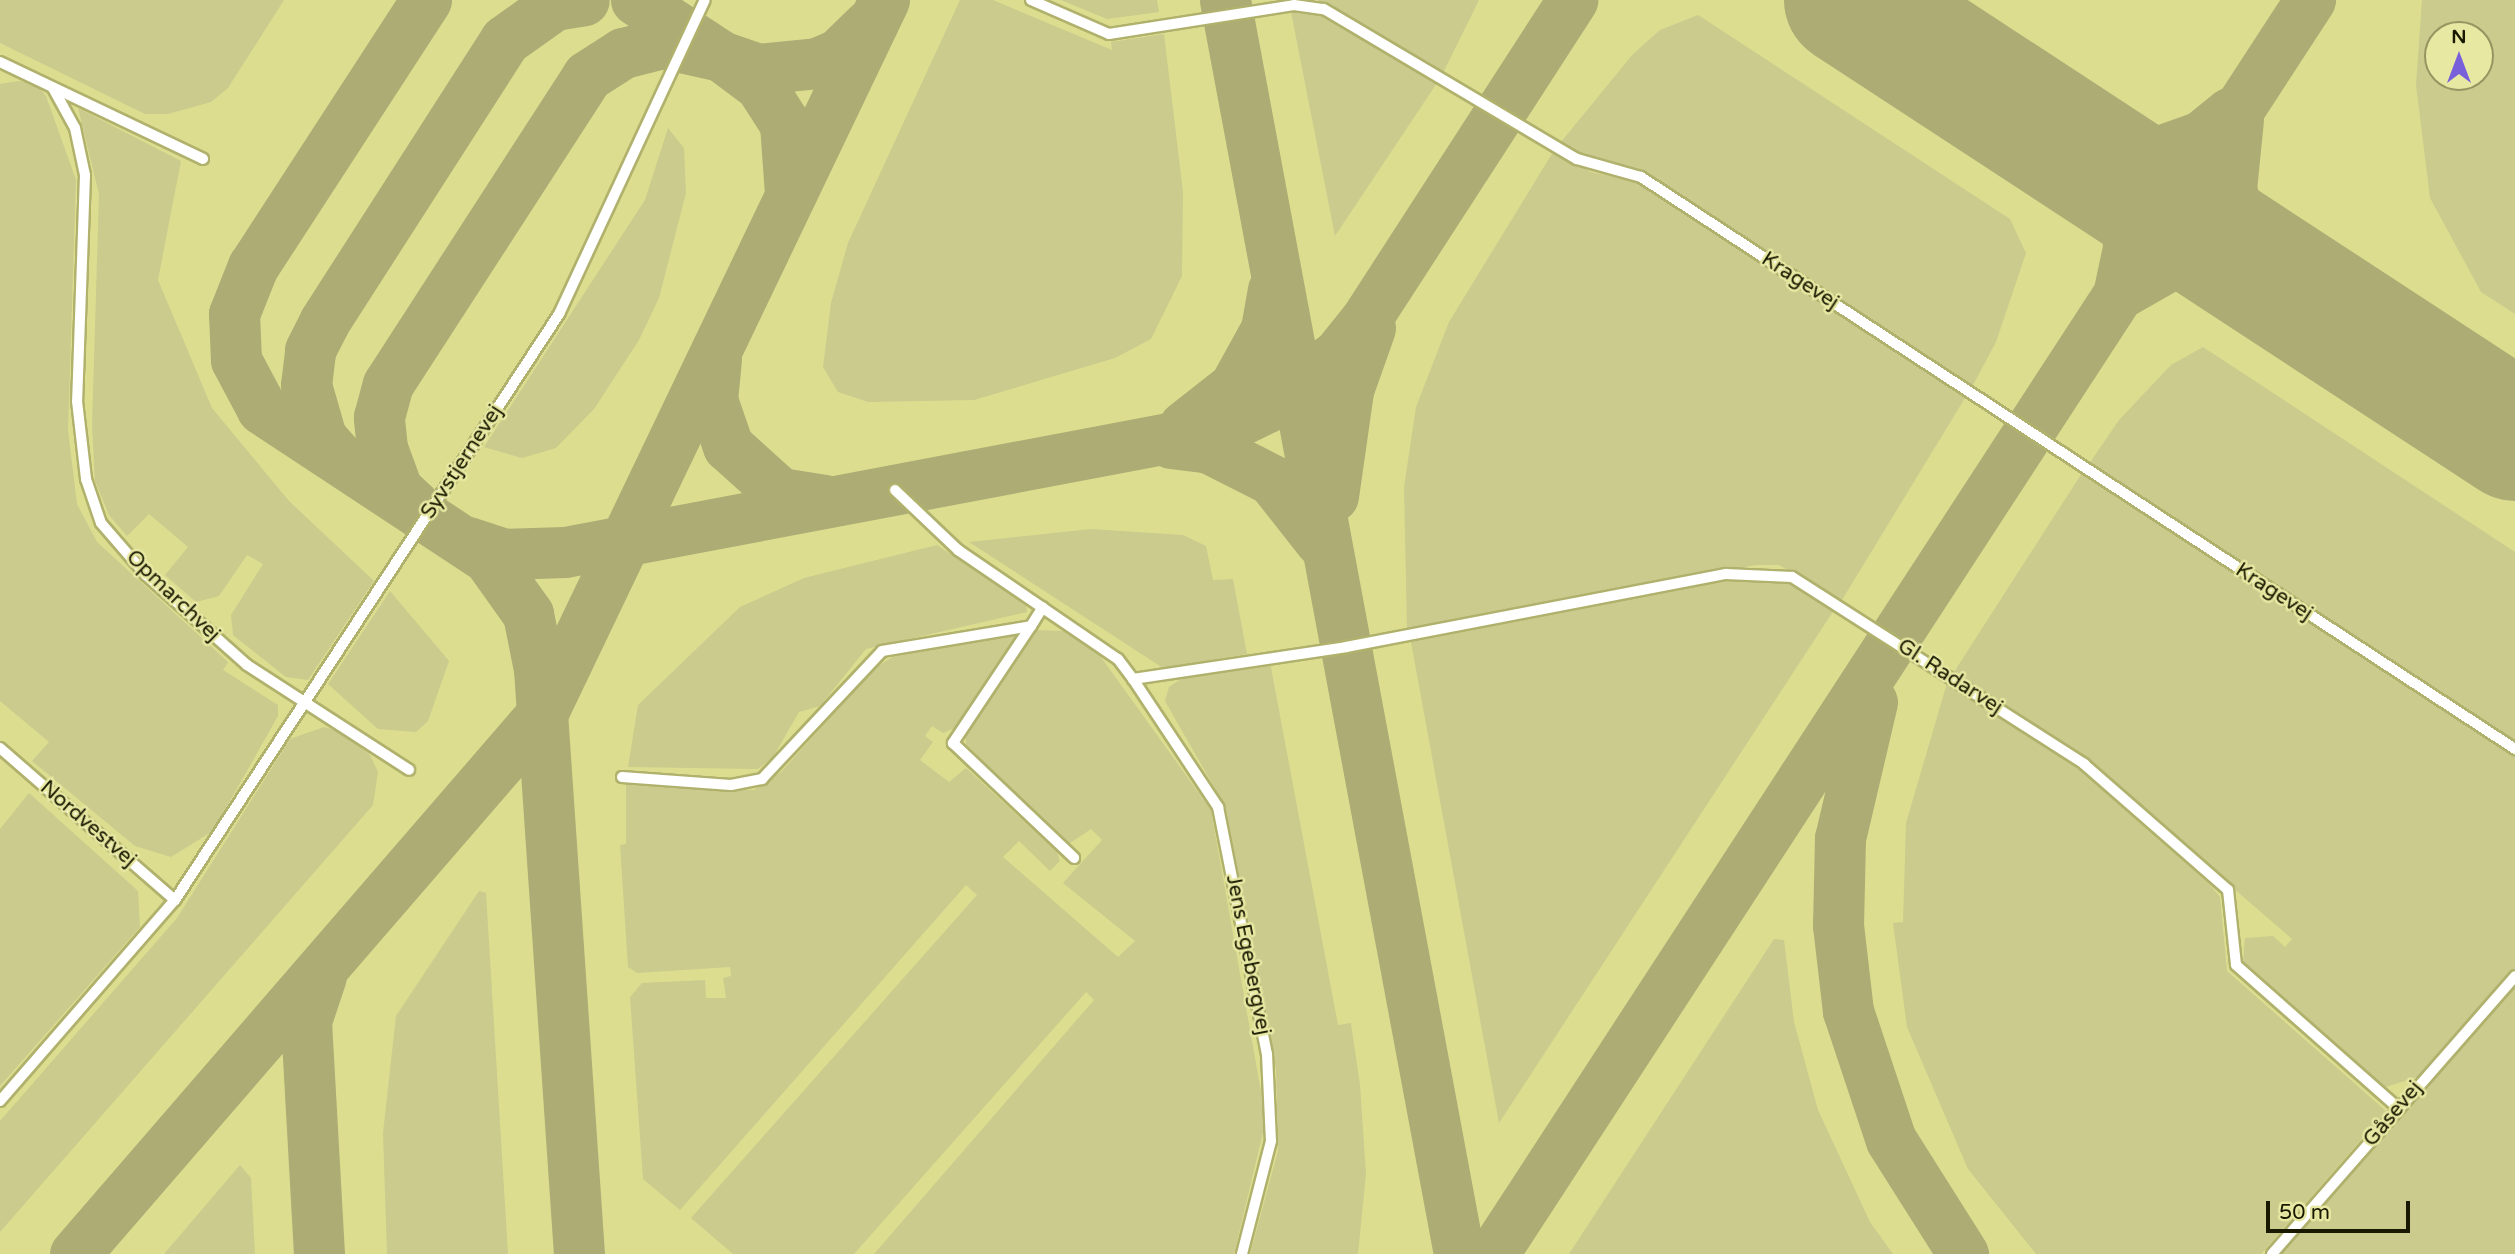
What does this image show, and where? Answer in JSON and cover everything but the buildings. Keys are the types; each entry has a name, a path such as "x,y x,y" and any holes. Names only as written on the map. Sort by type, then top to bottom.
{"lane":[{"name":"Syvstjernevej","path":"0,1101 175,900 306,704 559,314 705,0"},
{"name":"Kragevej","path":"1031,0 1109,34 1294,5 1324,9 1577,159 1641,177 2515,750"},
{"path":"0,62 202,159"},
{"name":"Opmarchvej","path":"53,88 75,128 85,175 77,401 86,479 101,523 146,575 247,665 409,771"},
{"name":"Jens Egebergvej","path":"895,490 958,550 1118,659 1218,807 1267,1054 1271,1140 1242,1254"},
{"name":"Gl. Radarvej","path":"1133,680 1346,647 1726,574 1792,577 2051,741 2115,791 2228,890 2236,965 2397,1107"},
{"path":"1043,607 953,743 1074,858"},
{"path":"622,777 731,785 762,779 882,651 1031,626"},
{"name":"Nordvestvej","path":"0,748 175,900"},
{"name":"Gåsevej","path":"2272,1254 2397,1107 2515,976"}],"shaded area":[{"path":"0,0 2515,0 2515,1254 0,1254"}],"green space":[{"path":"0,0 284,0 228,88 211,102 168,114 145,114 0,43"},
{"path":"960,0 993,0 1112,50 1111,42 1164,34 1183,192 1182,276 1151,339 1115,358 974,400 868,402 838,392 823,367 831,303 848,243"},
{"path":"1061,0 1157,0 1159,12 1107,19"},
{"path":"1317,0 1479,0 1443,73"},
{"path":"2422,0 2515,0 2515,314 2481,292 2430,198 2416,85"},
{"path":"1291,12 1316,12 1437,83 1335,236"},
{"path":"1698,15 2010,219 2026,253 1996,342 1972,387 1647,173 1590,158 1561,142 1633,54 1660,30"},
{"path":"19,81 36,84 46,96 76,180 68,430 77,504 97,542 228,662 223,670 278,705 278,716 213,831 171,857 135,846 32,761 49,742 0,701 0,84"},
{"path":"78,108 181,161 158,280 212,408 289,501 374,581 308,680 286,677 233,635 231,615 263,564 247,555 219,596 196,602 165,575 188,547 149,514 127,536 109,515 95,481 92,426 99,194"},
{"path":"668,128 684,148 686,193 659,298 639,340 594,409 556,448 522,458 484,447 645,200"},
{"path":"1553,152 1591,172 1639,182 1965,398 1842,600 1779,565 1756,565 1407,630 1404,487 1416,407 1449,322"},
{"path":"2203,347 2515,552 2515,744 2089,464 2119,420 2171,365"},
{"path":"2082,473 2515,756 2515,971 2423,1075 2383,1088 2243,963 2245,938 2273,936 2285,947 2292,939 2084,759 1954,672"},
{"path":"1091,529 1183,535 1206,546 1213,580 1233,579 1247,654 1163,668 969,542"},
{"path":"937,545 1026,604 1027,612 866,649 820,706 799,712 773,757 758,769 628,767 638,705 740,607 804,578"},
{"path":"1734,579 1783,580 1834,610 1499,1123 1411,642"},
{"path":"390,591 449,661 428,721 416,732 378,729 328,684"},
{"path":"1035,630 1063,631 1098,653 1211,810 1266,1120 1234,1254 874,1254 1094,1000 1086,992 854,1254 733,1254 691,1218 977,895 966,885 680,1210 643,1179 630,997 642,983 705,980 706,998 726,998 723,978 731,976 730,967 637,973 628,967 620,845 626,844 626,785 754,790 781,772 876,667 893,657 1022,632 955,728 943,733 932,726 925,736 933,742 920,760 949,782 966,768 1057,852 1060,861 1050,871 1019,841 1003,857 1118,957 1135,941 1063,883 1102,840 1091,829 1070,843 1062,839 966,744 966,734"},
{"path":"1270,662 1338,1025 1351,1023 1360,1085 1366,1174 1358,1254 1250,1254 1278,1151 1276,1069 1222,801 1165,701 1169,687 1184,677"},
{"path":"1947,683 2076,767 2209,884 2220,897 2227,971 2386,1111 2261,1254 2036,1254 1968,1169 1907,1027 1893,923 1903,922 1906,823"},
{"path":"324,727 342,732 370,755 378,772 373,805 0,1232 0,1121 177,918 290,739"},
{"path":"29,793 138,891 140,927 0,1086 0,829"},
{"path":"479,891 486,893 508,1254 387,1254 383,1133 396,1016"},
{"path":"1774,939 1784,940 1794,1022 1818,1110 1870,1222 1893,1254 1569,1254"},
{"path":"2515,986 2515,1254 2279,1254 2342,1181"},
{"path":"240,1165 251,1178 255,1254 164,1254"}],"taxiway":[{"path":"426,0 253,266 234,314 236,360 262,409 488,558 528,614 539,669 579,1254"},
{"path":"340,459 321,437 306,385 310,350 324,322 505,40 554,5 584,0"},
{"path":"636,0 721,56 758,69 817,63 838,54 868,25"},
{"path":"75,1254 542,714 884,0"},
{"path":"1225,0 1459,1254"},
{"path":"468,542 504,554 565,552 1184,435 1230,425 1267,407 1338,354 1366,319 1572,0"},
{"path":"1493,1254 2310,0"},
{"path":"415,506 397,489 382,448 379,417 388,384 587,76 623,53 663,43 721,56 760,85 785,124 790,193"},
{"path":"2029,116 2116,152 2162,150 2201,136 2231,112"},
{"path":"2238,119 2231,189 2241,225 2278,281"},
{"path":"2060,141 2114,192 2126,218 2128,248 2120,287"},
{"path":"2124,291 2182,258 2237,261 2278,281"},
{"path":"1184,426 1234,387 1266,329 1273,290"},
{"path":"1333,496 1348,390 1370,328"},
{"path":"716,359 712,400 728,446 780,493 824,500"},
{"path":"1171,443 1209,448 1272,480 1320,541"},
{"path":"1872,702 1840,838 1838,925 1848,1011 1891,1140 1963,1254"},
{"path":"319,1254 306,1021 321,976"}],"runway":[{"path":"1849,0 2515,436"}]}
